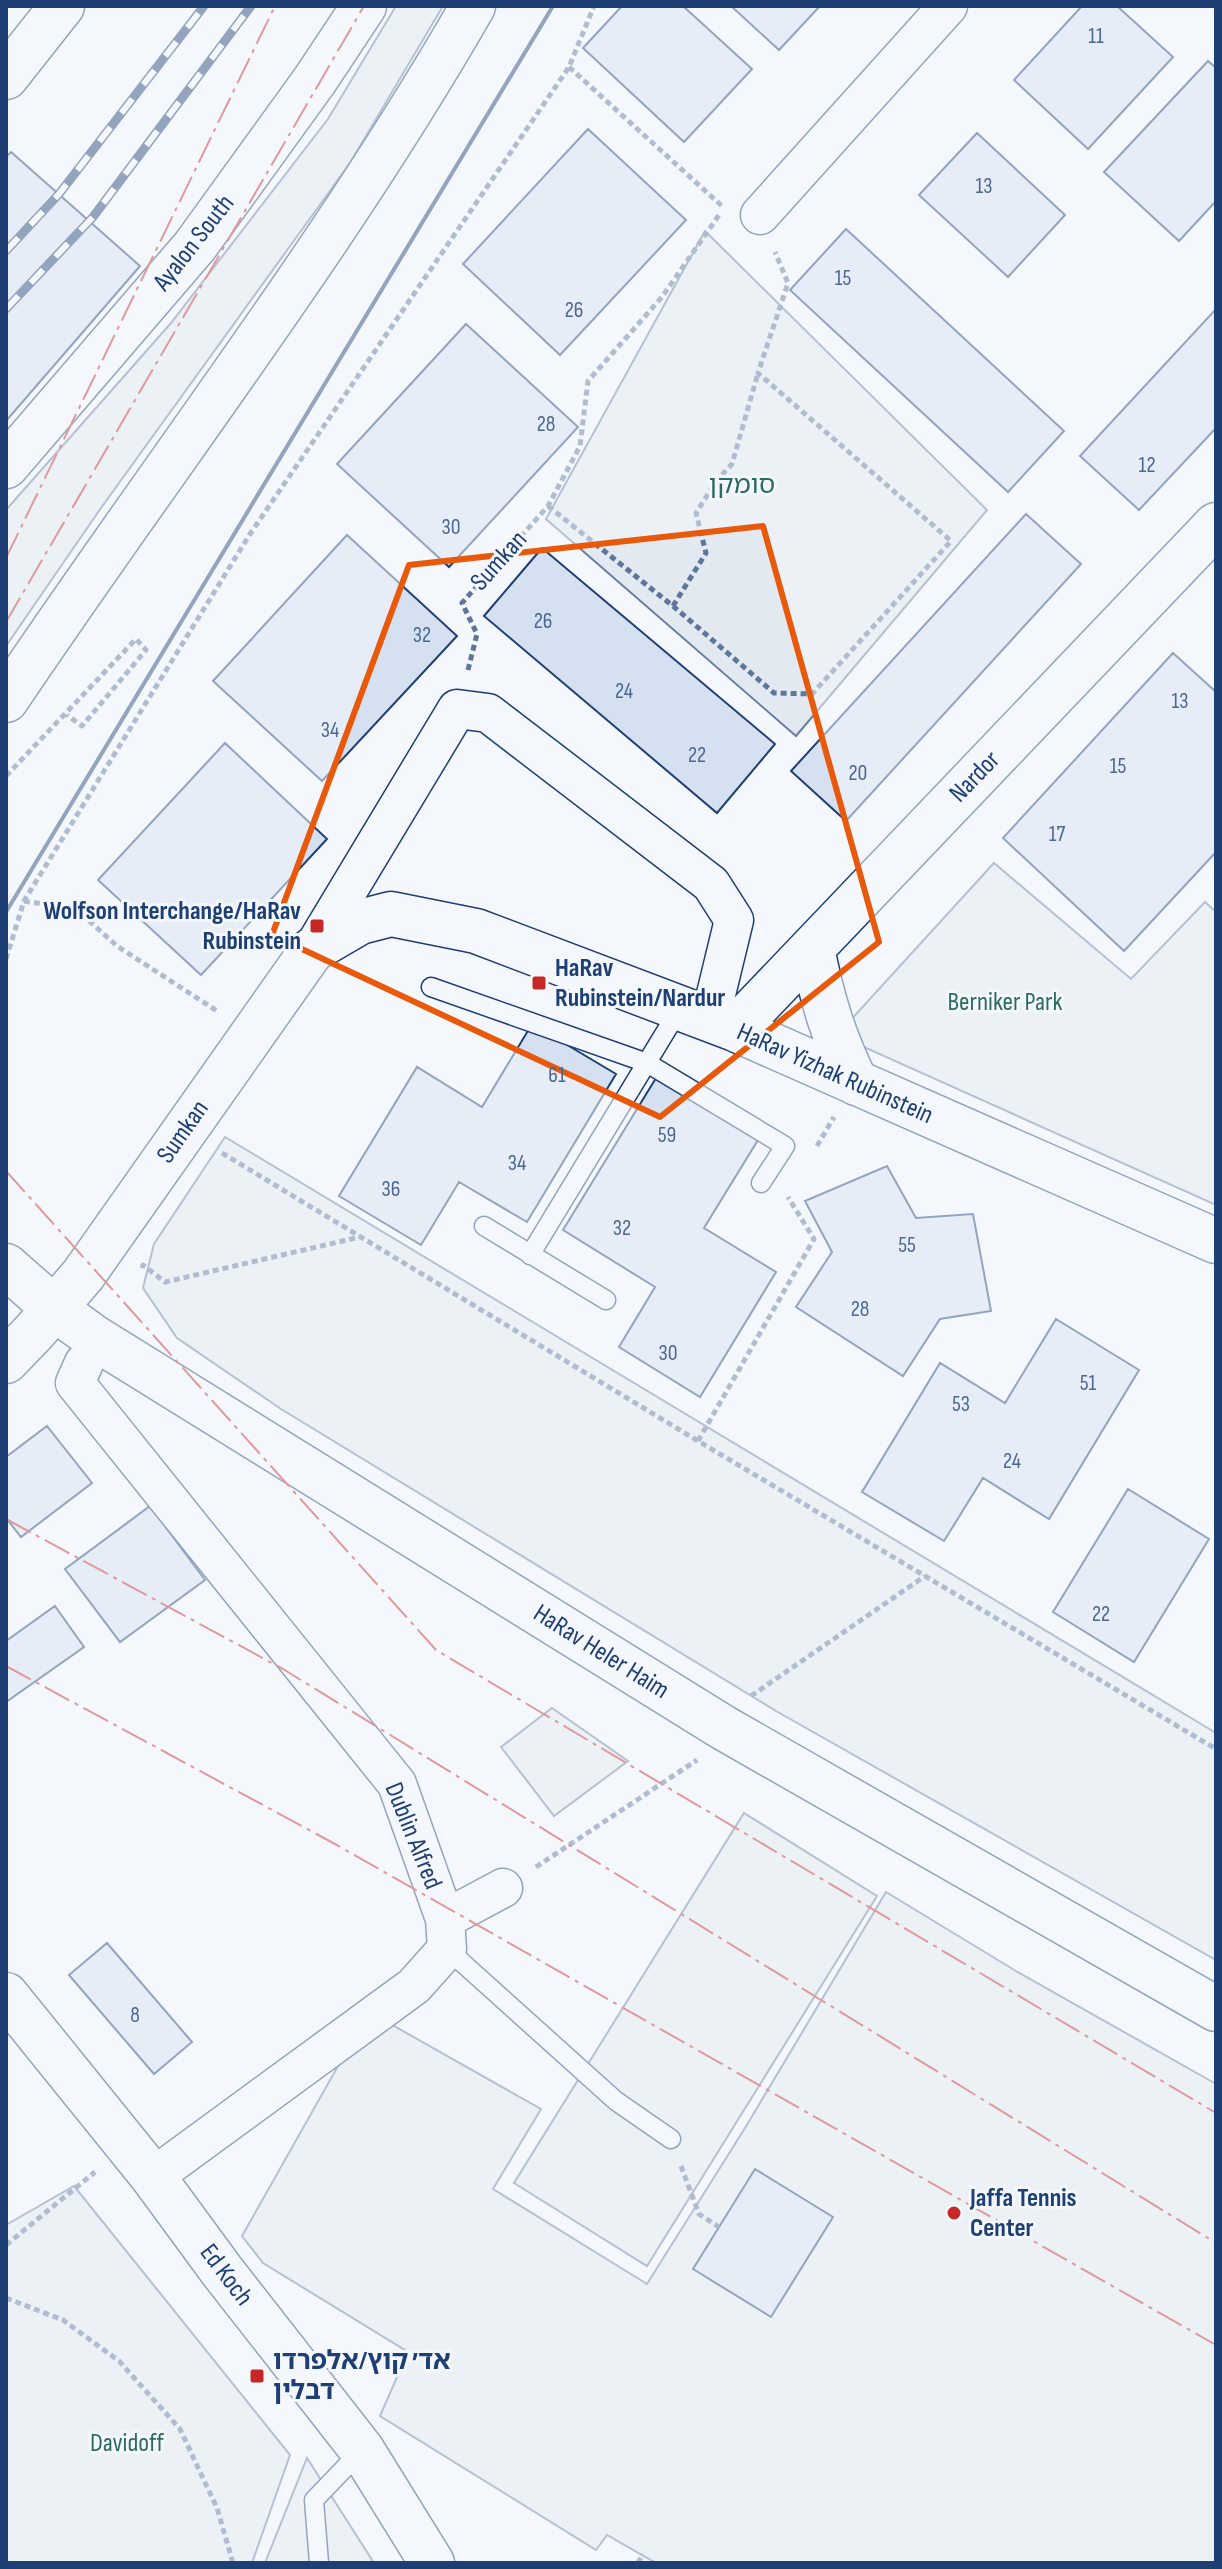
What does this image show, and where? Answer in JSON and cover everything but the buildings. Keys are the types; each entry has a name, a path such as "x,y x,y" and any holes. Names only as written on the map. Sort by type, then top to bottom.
{"main road":[{"path":"6,77 62,6"},
{"name":"Ayalon South","path":"6,466 195,246 315,80 364,6"},
{"path":"6,700 301,278 417,104 473,6"},
{"name":"Nardor","path":"708,1019 812,948 1216,525"},
{"name":"HaRav Yizhak Rubinstein","path":"312,950 360,922 391,914 476,931 708,1019 1216,1241"},
{"path":"812,948 822,1002 837,1044 856,1083"},
{"name":"Sumkan","path":"6,1361 83,1275 312,950"},
{"name":"HaRav Heler Haim","path":"6,1266 55,1309 95,1338 724,1728 1216,2009"},
{"name":"Ed Koch","path":"6,1995 140,2161 362,2450 432,2563"}],"street":[{"path":"742,211 948,6"},
{"path":"457,709 488,713 711,884 734,920 708,1019"},
{"name":"Sumkan","path":"312,950 457,709"},
{"name":"Dublin Alfred","path":"84,1363 75,1383 397,1784 446,1934"},
{"path":"140,2161 414,1986 446,1934 503,1888"}],"lane":[{"path":"431,987 647,1063 785,1146 765,1176"},
{"path":"530,1255 647,1063 708,1019"},
{"path":"484,1226 606,1300"},
{"path":"446,1934 616,2101 671,2139"},
{"path":"319,2563 314,2500 362,2450"}],"path":[{"path":"6,959 24,901 250,534 569,67 594,6"},
{"path":"569,67 742,211 788,283 732,464 717,480 696,513 706,553 673,606"},
{"name":"Sumkan","path":"457,709 477,634 462,603 548,506 580,446 588,381 742,211"},
{"path":"548,506 673,606 774,693 812,694 951,541 758,373"},
{"path":"6,776 136,639 146,650 82,726 67,715"},
{"path":"24,901 76,909 117,946 252,1035"},
{"path":"185,1130 698,1441 1216,1749"},
{"path":"698,1441 814,1239 765,1176"},
{"path":"135,1278 143,1265 165,1282 361,1237"},
{"path":"739,1704 925,1576"},
{"path":"503,1888 708,1752"},
{"path":"671,2139 699,2214 719,2227"},
{"path":"6,2245 140,2161"},
{"path":"6,2298 63,2320 119,2361 180,2429 217,2508 233,2563"},
{"path":"638,2563 643,2554"}],"highlighted area":[{"path":"763,526 879,942 660,1117 272,935 409,565"}],"green space":[{"path":"396,6 443,6 350,163 101,508 6,646 6,510 171,323 328,119"},
{"name":"סומקן","path":"705,231 987,510 796,736 546,519"},
{"name":"Berniker Park","path":"994,863 1131,979 1205,902 1216,912 1216,1205 837,1035"},
{"path":"225,1137 1216,1733 1216,1960 776,1711 281,1409 177,1338 143,1288 154,1244"},
{"path":"552,1708 628,1761 554,1816 501,1747"},
{"name":"Jaffa Tennis Center","path":"886,1892 1016,1971 1216,2084 1216,2563 656,2563 607,2535 596,2550 380,2416 408,2352 263,2263 242,2236 346,2052 387,2022 541,2109 493,2189 647,2284 745,2128"},
{"name":"Davidoff","path":"74,2186 290,2455 252,2563 6,2563 6,2225"}],"shaded area":[{"path":"744,1813 877,1896 647,2266 514,2183"},
{"path":"307,2458 374,2563 265,2563"}],"railway":[{"path":"6,251 59,194 204,6"},
{"path":"6,309 93,217 251,6"}],"wall":[{"path":"6,912 553,6"}],"power":[{"path":"6,558 275,6"},
{"path":"6,622 364,6"},
{"path":"6,1171 436,1650 1216,2113"},
{"path":"6,1519 283,1669 1216,2243"},
{"path":"6,1666 335,1844 1216,2345"}],"place":[{"name":"Wolfson Interchange/HaRav Rubinstein","path":"317,926"},
{"name":"HaRav Rubinstein/Nardur","path":"539,983"},
{"name":"Jaffa Tennis Center","path":"954,2213"},
{"name":"אד׳ קוץ/אלפרדו דבלין","path":"257,2376"}]}
